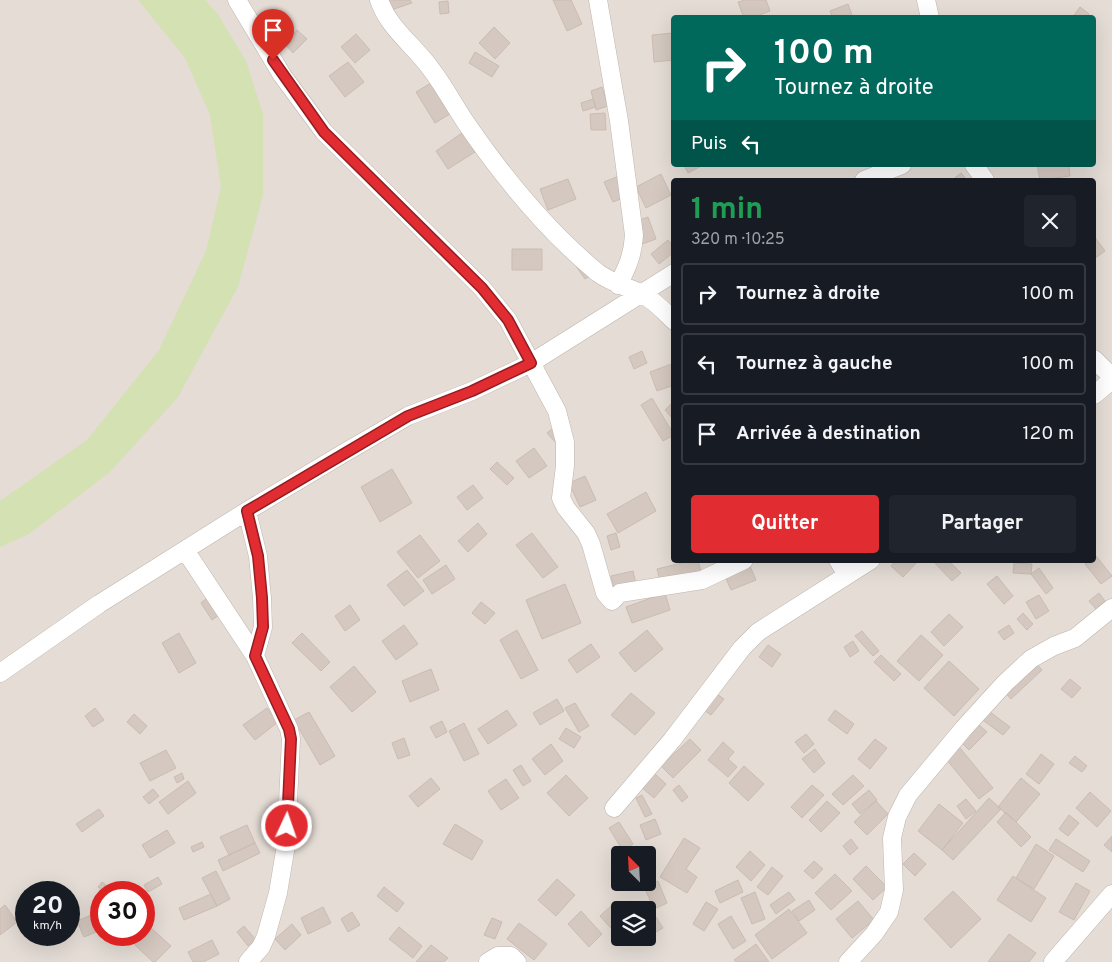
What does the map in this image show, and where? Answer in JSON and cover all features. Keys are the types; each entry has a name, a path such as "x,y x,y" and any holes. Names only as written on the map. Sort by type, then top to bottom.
{"street":[{"path":"236,0 282,75 324,132 482,288 508,320 557,411 565,442 565,466 561,498 566,508 586,533 605,593 612,601 620,593 702,580 738,563"},
{"path":"379,0 392,25 430,68 466,124 505,175 548,226 600,274 656,303 671,318"},
{"path":"598,0 619,121 634,235 633,251 628,267 618,285"},
{"path":"926,0 929,15"},
{"path":"869,178 897,167"},
{"path":"975,167 984,178"},
{"path":"0,672 99,604 247,511 408,416 472,391 531,363 671,275"},
{"path":"1096,361 1112,379 1096,393"},
{"path":"247,511 258,556 262,598 263,627 255,656"},
{"path":"185,550 255,656 289,729 291,750 286,845 278,893 266,936 248,962"},
{"path":"840,563 847,575"},
{"path":"614,808 672,740 742,648 758,632 866,563"},
{"path":"848,962 874,934 889,912 894,890 892,838 897,818 908,795 964,728 1024,665 1054,646 1075,638 1112,608"},
{"path":"1053,962 1112,894"},
{"path":"488,962 498,956 511,956 517,962"}],"shaded area":[{"path":"0,0 1112,0 1112,962 0,962"}],"green space":[{"path":"138,0 205,0 217,13 246,61 263,114 263,195 238,287 178,397 110,472 29,534 0,547 0,501 87,440 159,350 206,251 221,187 210,115 185,58"}],"building":[{"path":"387,0 410,0 412,3 391,10"},
{"path":"553,0 571,0 582,24 567,31"},
{"path":"766,0 770,11 760,15 743,15 738,2"},
{"path":"448,1 449,13 440,14 439,2"},
{"path":"848,4 852,15 832,15 830,11"},
{"path":"1080,7 1089,14 1088,15 1074,15"},
{"path":"494,27 510,43 495,59 479,43"},
{"path":"297,30 307,39 293,53 285,44"},
{"path":"671,33 671,60 654,62 652,35"},
{"path":"356,34 370,50 355,63 341,47"},
{"path":"475,52 499,66 492,77 469,63"},
{"path":"348,62 364,82 345,97 329,76"},
{"path":"431,83 450,114 435,123 416,92"},
{"path":"602,87 608,106 596,110 591,91"},
{"path":"593,99 596,107 583,111 581,103"},
{"path":"605,113 606,130 591,130 590,114"},
{"path":"462,133 475,152 448,169 436,151"},
{"path":"685,167 699,167 688,173"},
{"path":"1037,167 1069,167 1070,176 1040,178"},
{"path":"961,173 965,178 955,178"},
{"path":"661,174 671,195 646,208 636,187"},
{"path":"619,176 628,196 613,202 604,182"},
{"path":"568,179 576,199 548,210 540,189"},
{"path":"648,217 656,239 642,244 634,222"},
{"path":"1096,239 1105,251 1096,258"},
{"path":"668,240 671,244 671,254 659,264 651,254"},
{"path":"512,249 542,249 542,270 512,270"},
{"path":"581,263 590,276 585,279 576,266"},
{"path":"642,351 647,363 634,369 629,357"},
{"path":"671,364 671,386 657,391 650,372"},
{"path":"652,398 671,430 671,437 663,441 641,405"},
{"path":"671,404 671,417 665,410"},
{"path":"553,428 562,439 556,443 547,433"},
{"path":"534,448 547,466 529,478 516,461"},
{"path":"497,462 514,478 507,485 490,469"},
{"path":"392,469 412,503 380,522 361,487"},
{"path":"585,476 596,500 580,507 569,483"},
{"path":"473,485 483,498 467,510 457,497"},
{"path":"646,492 656,511 618,533 607,514"},
{"path":"478,523 487,534 468,552 458,541"},
{"path":"532,533 558,567 543,578 516,545"},
{"path":"616,533 620,547 611,550 607,536"},
{"path":"420,535 440,561 418,578 397,552"},
{"path":"1096,556 1112,576 1101,584 1085,564 1096,563"},
{"path":"682,563 699,563 701,572 660,581 657,569"},
{"path":"894,563 916,563 903,577 891,566"},
{"path":"935,563 951,563 961,573 952,581"},
{"path":"1014,563 1032,564 1031,574 1013,573"},
{"path":"749,564 756,580 731,590 724,574"},
{"path":"446,565 455,579 432,594 423,580"},
{"path":"1039,568 1053,588 1046,594 1031,574"},
{"path":"407,570 424,591 404,606 387,585"},
{"path":"633,571 636,584 614,588 611,576"},
{"path":"997,576 1013,596 1004,604 987,584"},
{"path":"565,584 581,623 542,639 526,600"},
{"path":"665,593 670,610 632,623 626,607"},
{"path":"1099,593 1105,601 1096,609 1089,601"},
{"path":"1039,595 1049,611 1036,619 1026,602"},
{"path":"207,598 219,615 212,620 201,603"},
{"path":"481,602 495,613 485,624 472,613"},
{"path":"350,605 360,620 345,631 335,616"},
{"path":"1023,613 1033,624 1027,630 1017,619"},
{"path":"949,614 963,627 944,646 931,632"},
{"path":"404,625 418,644 396,660 382,641"},
{"path":"1009,625 1014,633 1004,640 998,632"},
{"path":"517,630 538,670 521,679 500,640"},
{"path":"647,630 663,649 635,672 619,653"},
{"path":"862,631 879,651 873,656 855,636"},
{"path":"179,633 196,663 179,673 162,643"},
{"path":"302,633 330,662 321,671 292,643"},
{"path":"921,635 943,655 919,681 897,661"},
{"path":"853,641 859,651 850,657 844,647"},
{"path":"591,644 600,657 577,673 568,660"},
{"path":"768,645 781,654 772,667 759,657"},
{"path":"881,655 901,674 894,681 874,662"},
{"path":"949,661 979,689 954,716 924,688"},
{"path":"1035,662 1042,670 1011,699 1004,691"},
{"path":"354,666 376,692 352,712 330,687"},
{"path":"431,669 439,690 410,702 402,681"},
{"path":"1070,679 1081,688 1072,698 1061,689"},
{"path":"714,692 724,699 711,715 701,708"},
{"path":"631,693 655,713 635,735 611,715"},
{"path":"557,699 564,711 540,725 533,713"},
{"path":"575,703 589,726 579,732 565,708"},
{"path":"95,708 104,720 93,727 85,716"},
{"path":"267,708 278,722 255,740 243,725"},
{"path":"986,709 1010,727 1003,735 980,718"},
{"path":"507,710 517,725 488,744 478,729"},
{"path":"835,710 854,724 847,734 828,720"},
{"path":"309,712 335,756 320,765 294,720"},
{"path":"134,714 147,726 140,734 127,722"},
{"path":"442,721 447,732 436,738 430,727"},
{"path":"464,723 479,754 464,761 449,731"},
{"path":"978,724 987,732 969,750 960,741"},
{"path":"566,728 581,737 574,748 559,739"},
{"path":"806,734 814,744 804,753 795,742"},
{"path":"404,738 410,755 398,759 392,743"},
{"path":"690,739 701,750 673,778 661,766"},
{"path":"875,739 887,748 870,769 858,759"},
{"path":"723,742 734,752 728,759 737,767 728,777 708,760"},
{"path":"551,744 563,761 545,775 532,759"},
{"path":"960,748 993,788 979,799 946,759"},
{"path":"815,749 825,763 814,773 802,759"},
{"path":"166,750 176,768 150,781 140,763"},
{"path":"1041,754 1054,764 1039,784 1026,774"},
{"path":"1075,756 1087,766 1082,772 1069,763"},
{"path":"521,765 531,781 523,786 513,770"},
{"path":"744,766 764,784 748,801 729,783"},
{"path":"182,773 184,779 177,783 174,777"},
{"path":"654,773 666,784 654,798 641,787"},
{"path":"566,775 588,798 569,816 547,793"},
{"path":"853,775 864,786 843,805 832,794"},
{"path":"431,778 440,789 418,807 409,796"},
{"path":"1021,778 1040,794 1016,822 998,807"},
{"path":"506,779 519,798 501,810 488,791"},
{"path":"188,781 196,793 168,814 159,802"},
{"path":"679,785 688,797 682,802 673,790"},
{"path":"812,785 824,795 802,818 791,807"},
{"path":"153,789 159,796 149,804 143,797"},
{"path":"869,790 877,800 860,814 852,804"},
{"path":"1090,792 1111,811 1097,827 1076,808"},
{"path":"642,795 652,814 645,817 636,798"},
{"path":"989,798 1001,809 953,860 942,850"},
{"path":"966,799 976,811 966,819 957,806"},
{"path":"827,801 840,813 821,832 809,820"},
{"path":"876,801 888,814 867,835 854,822"},
{"path":"939,804 963,823 942,850 918,831"},
{"path":"99,809 104,816 82,832 76,824"},
{"path":"1006,812 1031,837 1021,847 997,822"},
{"path":"1069,815 1079,823 1068,836 1059,829"},
{"path":"655,819 661,834 646,840 640,825"},
{"path":"619,822 633,844 630,846 620,846 609,828"},
{"path":"455,824 483,841 472,860 443,844"},
{"path":"247,825 255,843 229,855 220,837"},
{"path":"167,830 175,843 150,858 142,845"},
{"path":"1112,836 1112,852 1104,845"},
{"path":"684,838 700,848 686,869 697,877 687,893 660,877"},
{"path":"851,839 858,848 850,855 843,846"},
{"path":"1056,839 1090,861 1083,872 1049,850"},
{"path":"202,842 204,847 193,852 191,847"},
{"path":"255,843 260,853 223,871 218,860"},
{"path":"1036,844 1054,856 1034,889 1016,878"},
{"path":"750,851 765,865 751,881 736,867"},
{"path":"914,853 926,864 915,876 903,864"},
{"path":"814,861 823,869 813,879 804,871"},
{"path":"866,866 887,887 873,900 853,879"},
{"path":"772,867 783,876 768,895 757,887"},
{"path":"216,871 230,899 217,906 202,878"},
{"path":"835,874 852,891 831,910 815,893"},
{"path":"1013,876 1046,898 1031,922 997,900"},
{"path":"158,877 162,884 155,888 155,881 151,881"},
{"path":"557,879 575,895 556,916 538,900"},
{"path":"738,880 743,892 720,903 715,891"},
{"path":"658,881 667,903 656,908 656,901 650,901 646,891 656,891 656,882"},
{"path":"1076,883 1090,891 1074,920 1059,912"},
{"path":"384,887 404,903 397,912 377,896"},
{"path":"953,891 981,919 951,948 924,919"},
{"path":"755,892 765,919 752,924 741,898"},
{"path":"789,892 795,900 776,914 770,905"},
{"path":"211,894 217,906 184,920 179,908"},
{"path":"809,900 815,910 799,921 792,911"},
{"path":"858,901 874,920 852,938 836,919"},
{"path":"706,902 718,909 704,931 693,924"},
{"path":"5,905 15,919 15,924 0,935 0,909"},
{"path":"611,906 611,928 600,916"},
{"path":"323,907 331,923 308,934 301,918"},
{"path":"789,909 807,933 772,959 755,935"},
{"path":"581,911 602,934 589,947 568,924"},
{"path":"352,912 360,925 348,932 341,919"},
{"path":"90,916 90,935 84,937 80,928 80,920"},
{"path":"731,916 746,941 733,949 718,924"},
{"path":"656,917 663,928 656,932"},
{"path":"492,918 502,922 495,939 484,935"},
{"path":"519,923 547,944 534,960 507,939"},
{"path":"292,924 301,935 285,950 275,939"},
{"path":"244,926 256,940 248,946 237,932"},
{"path":"399,927 422,946 413,958 389,939"},
{"path":"155,932 171,946 153,962 136,946 155,946"},
{"path":"1009,934 1036,953 1029,962 988,962"},
{"path":"212,940 219,954 203,962 193,962 188,952"},
{"path":"756,944 769,962 736,962 734,960"},
{"path":"431,945 448,958 444,962 416,962"}],"route":[{"path":"273,60 324,132 482,288 508,320 531,363 472,391 408,416 247,511 258,556 262,598 262,636 255,656 289,729 291,739 287,826"}]}
